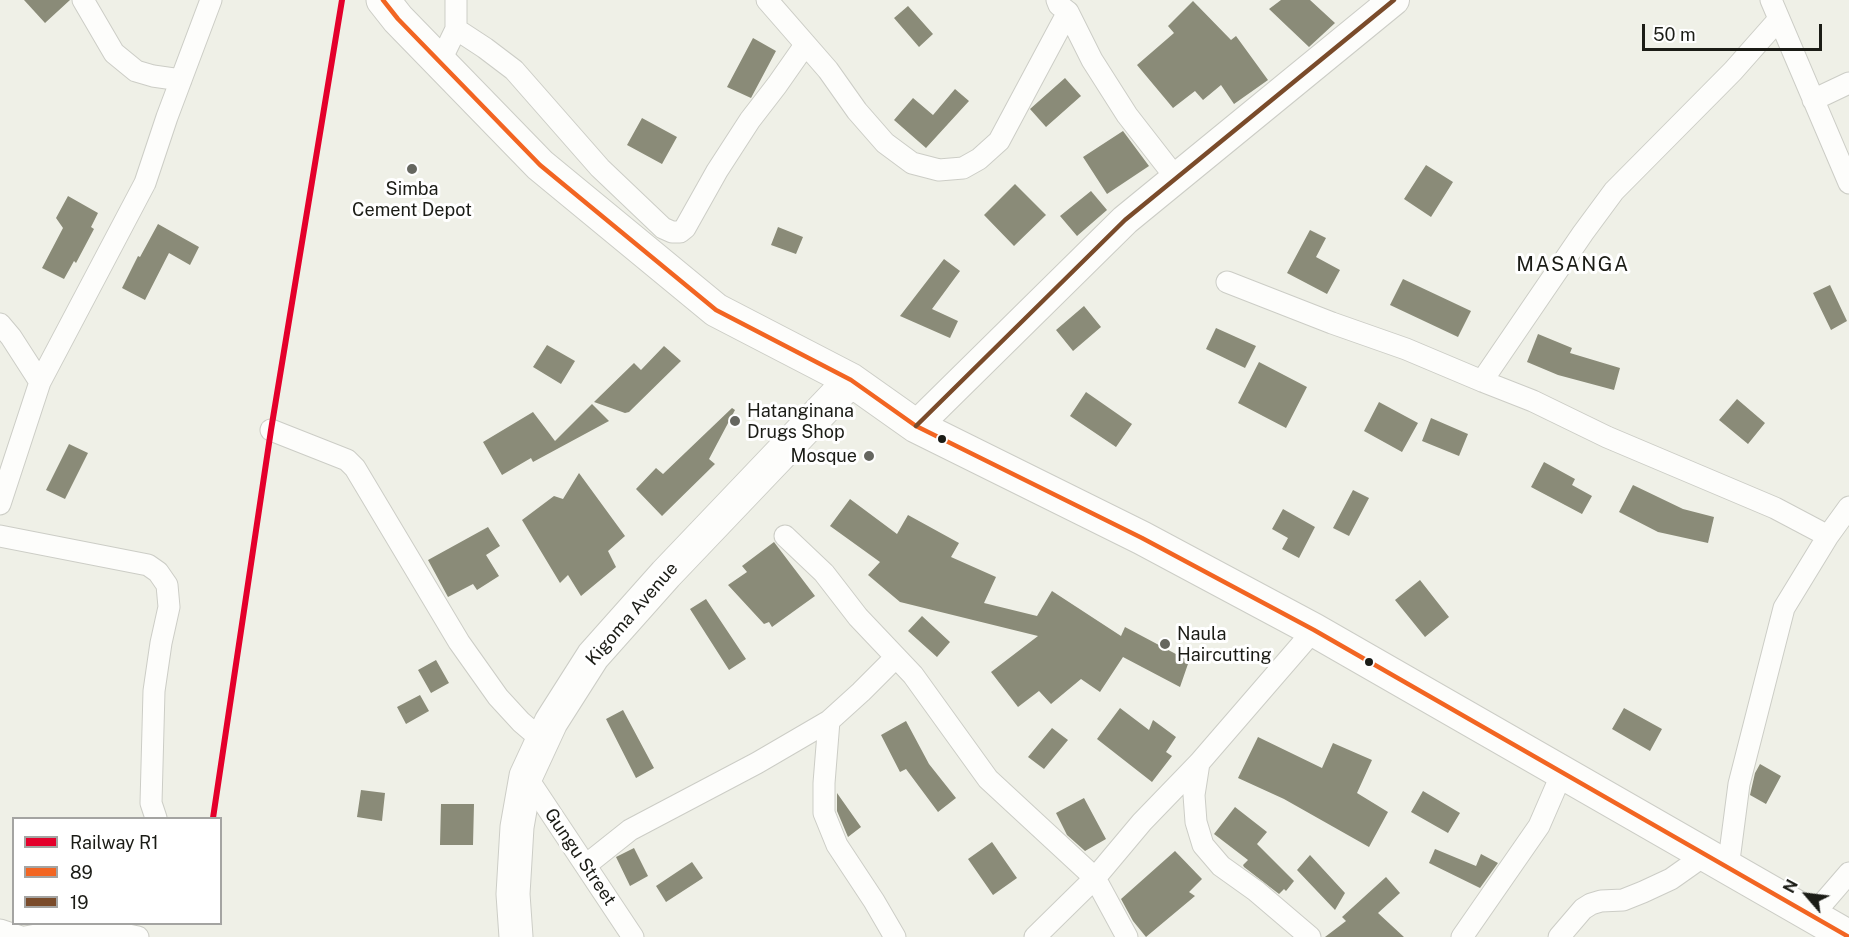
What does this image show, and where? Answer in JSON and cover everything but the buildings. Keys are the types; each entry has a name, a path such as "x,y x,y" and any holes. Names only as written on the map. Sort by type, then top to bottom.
{"main road":[{"path":"383,0 398,19 540,165 716,310 851,380 916,426 1142,538 1314,630 1849,937"},
{"path":"916,426 1125,220 1394,0"},
{"name":"Kigoma Avenue","path":"516,937 513,894 516,838 526,776 551,722 593,656 666,574 851,380"}],"street":[{"path":"83,0 114,53 131,68 153,76 180,80"},
{"path":"0,504 40,382 145,183 180,80 211,0"},
{"path":"440,62 456,29 456,0"},
{"path":"767,0 828,70 857,111 885,143 912,163 939,170 963,168 979,159 999,141 1061,4"},
{"path":"1061,4 1092,60 1127,115 1176,178"},
{"path":"1775,10 1849,183"},
{"path":"1482,381 1614,191 1733,71 1775,10"},
{"path":"456,29 514,70 600,168 663,228 672,232 680,232 685,228 737,140 805,45"},
{"path":"1813,100 1849,83"},
{"path":"1227,282 1332,323 1406,348 1533,401 1607,437 1774,508 1828,536"},
{"path":"0,324 40,382"},
{"path":"271,430 347,460 355,468 459,642 498,697 521,722 542,740"},
{"path":"1559,937 1583,909 1591,904 1623,900 1716,862 1739,784 1784,608 1828,536 1849,507"},
{"path":"0,536 148,565 158,572 166,585 169,607 154,691 152,803 156,817"},
{"path":"785,536 824,573 858,617 913,675 988,779 1095,878 1127,937"},
{"path":"1035,937 1095,878 1142,822 1199,763 1314,630"},
{"path":"586,865 630,830 757,763 829,721 895,658"},
{"path":"829,721 824,813 837,845 895,937"},
{"path":"1199,763 1194,795 1196,822 1203,845 1221,866 1256,891 1310,937"},
{"path":"1462,937 1524,851 1539,826 1562,773"},
{"name":"Gungu Street","path":"526,776 633,937"},
{"path":"1812,916 1849,873"},
{"path":"0,930 28,937 54,930 69,929 104,930 138,937"}],"rail line":[{"name":"R1","path":"213,817 271,430 342,0"}],"transit line":[{"name":"89","path":"383,0 398,19 540,165 716,310 851,380 916,426 1142,538 1314,630 1849,937"},
{"name":"19","path":"916,426 1125,220 1394,0"}],"place":[{"name":"Simba Cement Depot","path":"412,169"},
{"name":"Hatanginana Drugs Shop","path":"735,421"},
{"name":"Mosque","path":"869,456"},
{"name":"Naula Haircutting","path":"1165,644"}],"district":[{"name":"MASANGA","path":"1573,265"}]}
